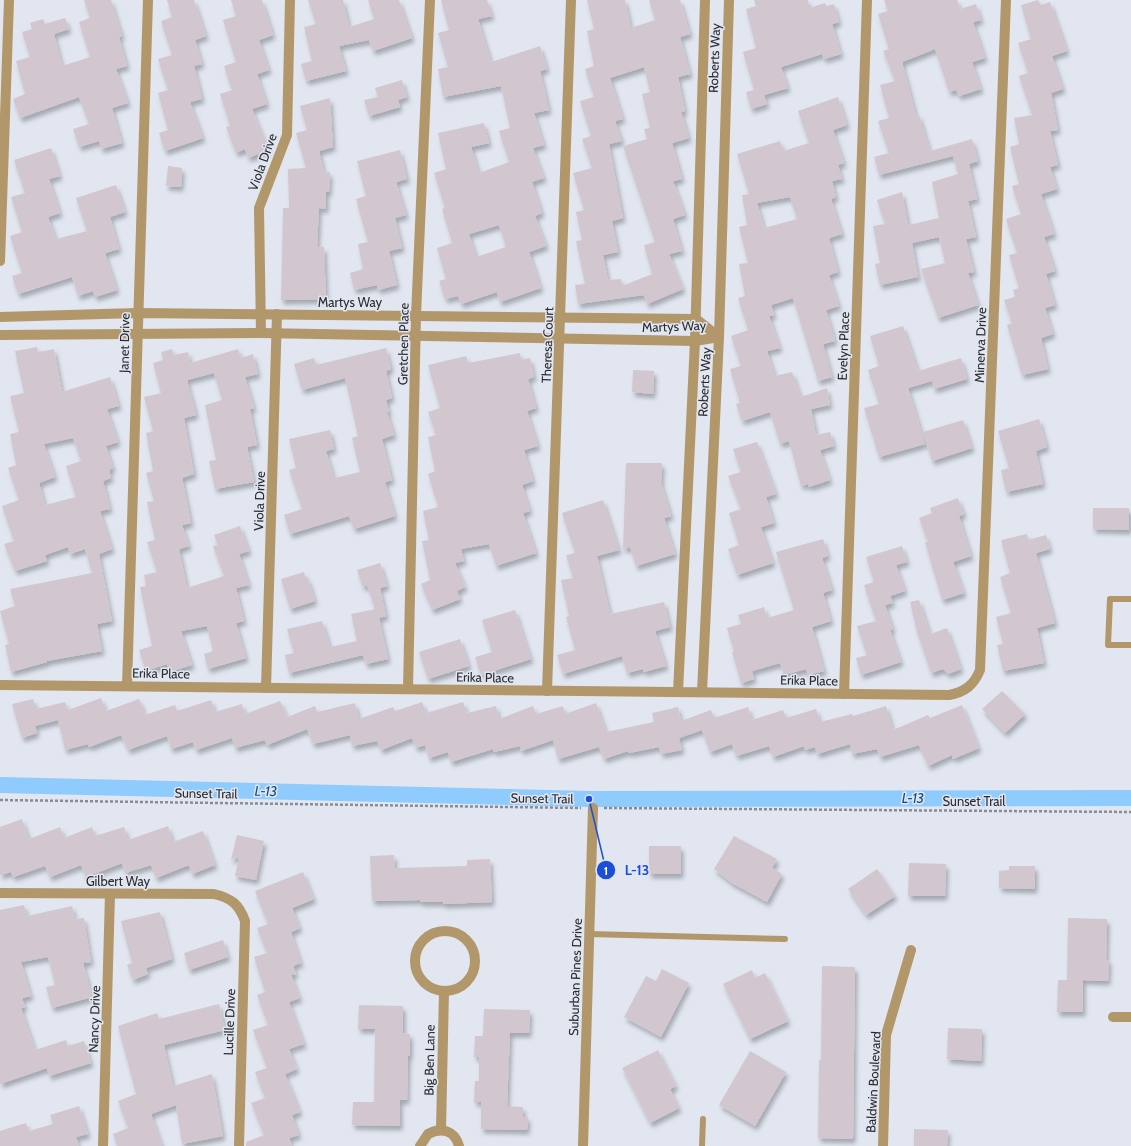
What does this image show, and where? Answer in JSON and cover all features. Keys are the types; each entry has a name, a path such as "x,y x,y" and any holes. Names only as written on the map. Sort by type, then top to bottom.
{"street":[{"path":"0,261 9,0"},
{"name":"Janet Drive","path":"127,686 137,314 148,0"},
{"name":"Viola Drive","path":"261,333 259,208 287,135 290,0"},
{"name":"Gretchen Place","path":"408,689 416,315 430,0"},
{"name":"Theresa Court","path":"547,691 571,0"},
{"name":"Roberts Way","path":"678,692 696,319 705,0"},
{"name":"Roberts Way","path":"702,692 719,337 729,0"},
{"name":"Evelyn Place","path":"844,694 867,0"},
{"name":"Minerva Drive","path":"969,688 976,680 980,670 1006,0"},
{"name":"Martys Way","path":"0,317 137,314 277,314 696,319 719,337"},
{"name":"Viola Drive","path":"266,688 277,314"},
{"name":"Martys Way","path":"0,335 261,333 560,340 695,341 719,337"},
{"name":"Erika Place","path":"0,685 949,695 959,693 969,688"},
{"name":"Suburban Pines Drive","path":"583,1146 593,808"},
{"name":"Gilbert Way","path":"0,893 214,894 225,896 235,902"},
{"name":"Nancy Drive","path":"103,1146 110,894"},
{"name":"Lucille Drive","path":"235,902 241,910 245,921 239,1146"},
{"path":"443,931 453,932 461,936 473,951 474,961 473,970 469,979 462,986 453,990 444,991 434,989 425,984 418,976 415,966 415,956 418,947 429,936 443,931"},
{"name":"Baldwin Boulevard","path":"883,1146 886,1034 911,950"},
{"name":"Big Ben Lane","path":"441,1130 444,991"},
{"path":"1113,1017 1131,1017"},
{"path":"420,1146 428,1134 441,1130 452,1134 457,1138 460,1146"}],"lane":[{"path":"1131,599 1110,599 1108,645 1131,645"},
{"path":"589,934 785,939"},
{"path":"702,1146 703,1119"}],"path":[{"name":"Sunset Trail","path":"0,800 593,808 1131,812"}],"building":[{"path":"84,0 111,0 122,36 119,37 127,66 116,69 128,103 112,108 122,143 101,149 99,141 79,147 73,129 89,124 79,97 20,118 13,99 25,94 16,61 30,57 22,32 32,29 30,23 43,19 45,24 65,18 69,29 54,34 62,66 90,57 79,22 90,18"},
{"path":"167,0 194,0 206,36 195,40 202,64 194,66 202,99 190,102 203,138 165,151 159,133 168,130 158,93 168,90 158,59 172,55 161,21 172,17"},
{"path":"231,0 262,0 273,35 259,40 269,70 257,74 267,104 252,109 268,150 248,158 245,149 236,153 226,127 230,126 220,94 232,90 224,66 236,62 223,20 236,16"},
{"path":"308,0 343,0 349,27 374,19 368,0 399,0 412,38 373,51 369,40 339,46 346,71 306,81 301,64 312,61 304,27 316,24"},
{"path":"441,0 487,0 492,16 478,19 491,62 540,46 547,69 540,71 549,110 534,113 544,145 533,148 544,178 532,182 542,213 535,216 546,246 529,252 541,288 500,302 497,292 461,304 458,296 445,299 439,281 446,279 437,248 452,243 442,209 445,208 434,173 446,169 438,133 484,123 489,143 471,147 479,173 509,162 499,131 510,128 501,86 443,97 438,69 448,67 438,33 449,30","holes":["499,225 506,247 476,257 469,234"]},
{"path":"587,0 625,0 631,28 655,20 649,0 680,0 690,34 680,37 690,74 678,77 685,111 681,112 689,138 672,143 682,179 673,181 685,215 673,219 682,251 669,254 683,289 647,304 644,295 578,304 575,285 585,284 576,241 582,240 576,212 584,210 573,173 592,168 582,139 591,136 580,101 594,97 585,69 594,66 587,31 594,29","holes":["644,67 650,92 642,94 650,128 644,129 647,139 623,146 655,242 644,245 652,274 622,286 621,279 608,280 603,255 618,252 612,221 623,218 609,144 622,141 615,121 623,119 610,78"]},
{"path":"754,0 808,0 809,8 825,3 826,6 834,4 839,22 832,24 841,54 824,59 822,54 781,67 788,88 764,95 767,104 751,109 746,92 754,90 743,52 756,48 746,9 756,6"},
{"path":"884,0 957,0 960,9 976,4 981,20 973,22 985,58 972,62 981,89 959,96 956,90 949,92 935,49 902,62 916,116 919,115 930,151 972,139 978,161 969,164 977,199 968,201 976,237 966,239 974,272 968,273 978,305 938,318 921,269 945,263 939,237 912,243 918,277 880,285 875,264 880,263 873,226 885,224 877,200 902,192 908,225 939,218 932,182 958,174 953,156 879,175 874,157 889,153 878,121 889,118 880,85 895,81 883,51 889,49 878,14 888,11"},
{"path":"1038,0 1041,5 1050,2 1067,51 1052,56 1063,89 1051,93 1058,130 1050,131 1058,165 1050,167 1057,189 1041,194 1054,234 1044,237 1055,271 1046,274 1055,305 1045,308 1053,334 1041,338 1048,369 1022,375 1007,325 1012,323 1004,300 1015,297 1013,290 1019,288 1009,255 1017,253 1006,219 1021,214 1012,186 1019,184 1010,147 1019,144 1014,118 1032,115 1019,76 1028,73 1018,43 1031,39 1021,5"},
{"path":"402,80 407,97 398,100 400,107 369,116 364,100 378,97 375,88"},
{"path":"838,97 847,125 833,130 844,163 838,165 842,179 832,181 836,197 831,199 842,234 829,238 838,272 829,275 839,306 826,310 835,341 823,344 832,377 818,381 793,298 771,305 774,315 769,316 780,348 767,351 775,376 792,372 801,397 827,388 830,405 811,409 816,435 830,432 834,446 820,450 830,480 809,487 808,484 801,486 789,441 780,444 770,412 742,421 736,404 740,403 730,369 741,366 731,336 748,330 738,298 745,296 739,264 748,263 739,227 747,225 742,195 749,194 737,154 780,141 783,151 809,143 798,111","holes":["790,197 797,219 764,228 757,203"]},
{"path":"330,98 333,147 319,151 324,173 330,172 329,192 326,192 326,209 319,208 317,247 324,247 326,299 281,300 283,208 289,208 288,169 306,168 296,133 307,130 300,106"},
{"path":"51,148 60,176 49,179 60,213 48,217 56,239 87,231 76,198 116,185 125,212 110,217 119,249 105,253 117,290 95,297 93,291 78,296 72,277 18,294 12,276 22,273 10,236 22,232 11,197 25,193 14,160"},
{"path":"400,150 407,179 396,182 406,215 395,218 402,248 389,251 397,285 378,290 377,285 354,290 350,273 363,269 358,244 368,242 356,199 366,196 357,161"},
{"path":"168,166 182,168 181,187 166,186"},
{"path":"903,326 918,371 961,358 967,379 934,389 932,381 908,388 925,444 879,457 864,408 879,404 868,370 879,366 870,336"},
{"path":"37,347 38,352 54,349 62,392 110,377 119,406 107,409 118,442 106,446 113,468 109,470 111,478 103,481 110,509 100,511 112,549 99,554 112,621 97,624 102,651 47,661 11,672 5,645 9,644 0,611 15,606 10,589 92,573 85,549 70,554 68,547 45,555 47,561 15,571 4,544 14,541 2,506 19,500 8,468 16,465 10,434 19,432 10,396 24,393 15,351","holes":["73,438 81,461 66,466 76,497 45,505 39,483 55,477 44,444"]},
{"path":"386,348 391,369 386,371 392,398 386,400 389,412 387,412 394,435 382,439 392,480 385,482 395,516 354,529 349,516 290,534 284,515 302,509 289,470 296,468 289,439 330,430 334,449 326,451 334,478 360,472 352,438 358,436 345,378 302,390 294,364 314,358 316,365"},
{"path":"172,349 174,355 188,352 190,363 238,349 241,358 253,354 258,374 245,377 254,408 250,409 257,445 247,447 254,482 215,489 209,461 216,460 205,405 222,400 214,373 187,380 196,415 184,418 194,474 182,478 191,523 182,525 189,546 179,549 187,588 224,576 213,546 218,545 214,535 240,526 249,551 239,554 249,585 236,588 244,621 236,623 246,658 208,669 204,654 213,651 207,626 181,631 192,665 169,672 167,664 146,671 139,650 152,646 140,587 146,586 144,575 157,572 147,542 155,540 147,502 154,501 146,473 153,471 146,433 153,431 144,397 161,393 153,363 163,360 161,352"},
{"path":"520,353 521,360 530,358 534,377 528,379 536,408 527,411 538,446 524,450 533,481 522,485 530,511 523,513 536,553 496,566 489,544 461,549 464,561 455,563 465,587 457,591 460,599 432,610 421,584 430,580 422,541 429,540 423,511 438,507 428,474 435,471 428,437 436,435 428,412 440,408 428,365 466,356 468,363"},
{"path":"633,370 654,371 653,394 632,392"},
{"path":"1039,419 1047,447 1036,451 1043,484 1006,492 1001,470 1009,468 998,431"},
{"path":"963,420 972,448 932,461 923,432"},
{"path":"757,442 776,494 766,497 774,523 761,527 773,563 737,575 728,549 739,545 729,513 741,509 728,476 741,472 733,449"},
{"path":"626,463 662,463 661,483 671,516 664,518 675,554 636,566 630,547 623,549"},
{"path":"958,498 964,514 959,516 971,556 953,562 964,593 942,600 925,542 928,542 919,518 932,513 930,508"},
{"path":"603,500 619,550 597,556 610,614 664,602 670,627 655,631 666,666 644,672 643,669 627,673 622,656 563,674 557,655 575,650 566,617 569,616 561,580 573,578 566,555 575,553 562,513"},
{"path":"1093,508 1129,508 1129,530 1093,529"},
{"path":"1027,534 1028,540 1046,535 1050,549 1036,553 1055,623 1037,628 1044,663 1003,671 997,645 1003,644 996,617 1011,613 1000,577 1010,573 1001,540"},
{"path":"823,539 828,556 822,558 832,590 823,593 831,621 812,627 824,671 808,675 806,669 784,675 780,663 752,671 754,679 741,683 727,628 741,624 738,615 764,607 767,618 794,610 776,552"},
{"path":"902,546 907,562 896,565 905,591 890,596 893,603 885,605 893,629 890,630 901,662 861,675 856,658 867,655 857,626 876,621 864,585 874,582 866,557"},
{"path":"380,563 387,586 380,588 386,616 379,618 388,659 366,664 363,655 289,673 285,655 294,653 287,629 322,621 330,647 357,641 351,614 375,609 367,585 363,587 357,570"},
{"path":"304,572 306,579 308,579 315,601 290,609 281,579"},
{"path":"919,600 930,634 947,628 961,669 948,674 943,669 931,673 917,632 910,602"},
{"path":"515,610 531,659 481,675 475,657 492,652 482,620"},
{"path":"460,639 469,666 428,679 419,652"},
{"path":"1002,691 1025,714 1005,733 982,709"},
{"path":"101,698 106,711 139,699 145,715 175,705 177,711 211,700 215,712 242,704 245,714 280,701 287,717 315,706 317,712 355,703 359,719 393,707 395,711 422,702 426,713 463,702 467,713 496,706 499,719 533,706 536,714 563,706 565,714 596,703 606,732 654,722 652,713 678,707 681,721 711,710 714,718 748,707 752,720 783,710 786,718 816,709 820,722 852,714 853,716 886,706 893,730 928,715 930,718 962,705 979,748 953,759 952,755 928,766 919,745 880,757 877,749 852,754 850,744 817,754 815,747 805,750 804,746 773,757 769,746 736,756 732,744 710,752 702,730 679,738 682,750 661,754 659,747 629,753 628,751 604,759 599,747 558,759 553,740 521,751 520,746 494,752 493,749 451,762 448,752 429,758 425,745 416,748 412,738 381,750 377,741 352,746 350,735 313,744 307,729 267,745 265,740 235,748 232,738 196,750 193,742 171,749 167,736 128,750 121,735 89,747 88,744 65,750 58,720 35,726 37,733 22,738 12,704 33,699 36,709 65,702 68,710"},
{"path":"22,819 29,839 60,827 64,838 92,827 95,836 124,827 128,840 168,826 173,842 203,831 215,865 192,874 189,865 156,878 151,865 125,873 122,863 86,877 81,865 50,877 45,866 13,877 11,872 0,875 0,827"},
{"path":"237,835 264,841 256,880 235,876 239,857 231,860"},
{"path":"734,836 777,859 772,868 782,874 767,902 732,883 714,869"},
{"path":"649,846 681,846 681,874 649,874"},
{"path":"394,855 395,868 467,866 467,860 490,859 492,902 443,904 443,902 420,902 420,900 372,901 370,856"},
{"path":"909,863 946,864 945,896 908,896"},
{"path":"1009,866 1035,866 1035,889 999,888 999,871 1009,870"},
{"path":"877,869 895,896 866,915 848,889"},
{"path":"303,872 314,899 292,908 300,928 291,932 301,963 293,966 296,974 291,975 300,998 289,1002 304,1044 289,1049 297,1069 285,1074 300,1112 292,1115 299,1135 289,1138 292,1146 246,1146 246,1142 264,1135 251,1103 265,1098 255,1072 267,1068 253,1030 268,1025 257,995 265,992 254,957 267,953 257,928 268,924 255,891"},
{"path":"24,905 27,916 72,906 75,919 84,918 91,962 83,963 92,997 52,1008 46,987 55,985 48,957 21,962 31,996 22,998 25,1007 21,1008 35,1050 66,1040 68,1046 84,1041 91,1063 49,1076 47,1068 0,1084 0,910"},
{"path":"160,912 172,959 146,968 148,974 133,980 127,965 132,963 121,921"},
{"path":"1068,918 1107,919 1106,960 1109,960 1108,981 1083,980 1083,1012 1057,1012 1058,980 1067,980"},
{"path":"223,940 228,957 189,970 184,953"},
{"path":"822,966 855,967 853,1139 818,1138"},
{"path":"662,969 689,983 661,1037 624,1017 646,976 656,981"},
{"path":"752,970 755,978 765,973 788,1021 750,1039 723,984"},
{"path":"219,1004 225,1030 164,1045 173,1086 212,1074 223,1136 182,1144 176,1105 151,1114 162,1146 117,1146 113,1134 128,1128 118,1101 136,1094 118,1026 157,1013 159,1019"},
{"path":"359,1005 403,1006 403,1033 410,1034 410,1056 408,1056 407,1100 400,1100 400,1126 352,1125 353,1102 374,1102 375,1029 358,1029"},
{"path":"484,1009 530,1010 529,1033 510,1033 507,1106 523,1107 523,1117 528,1117 527,1130 481,1129 481,1102 474,1102 475,1081 479,1081 479,1057 474,1057 475,1036 483,1036"},
{"path":"948,1028 982,1029 981,1061 947,1059"},
{"path":"658,1050 676,1086 670,1089 679,1108 650,1123 622,1068"},
{"path":"750,1051 786,1072 755,1126 719,1105"},
{"path":"79,1106 88,1134 76,1137 79,1146 0,1146 0,1131 26,1123 29,1131 53,1124 50,1115"},
{"path":"914,1129 948,1130 947,1146 914,1146"}],"waterway":[{"name":"L-13","path":"0,785 589,799 1131,798"}],"place":[{"name":"L-13","path":"589,799"}]}
